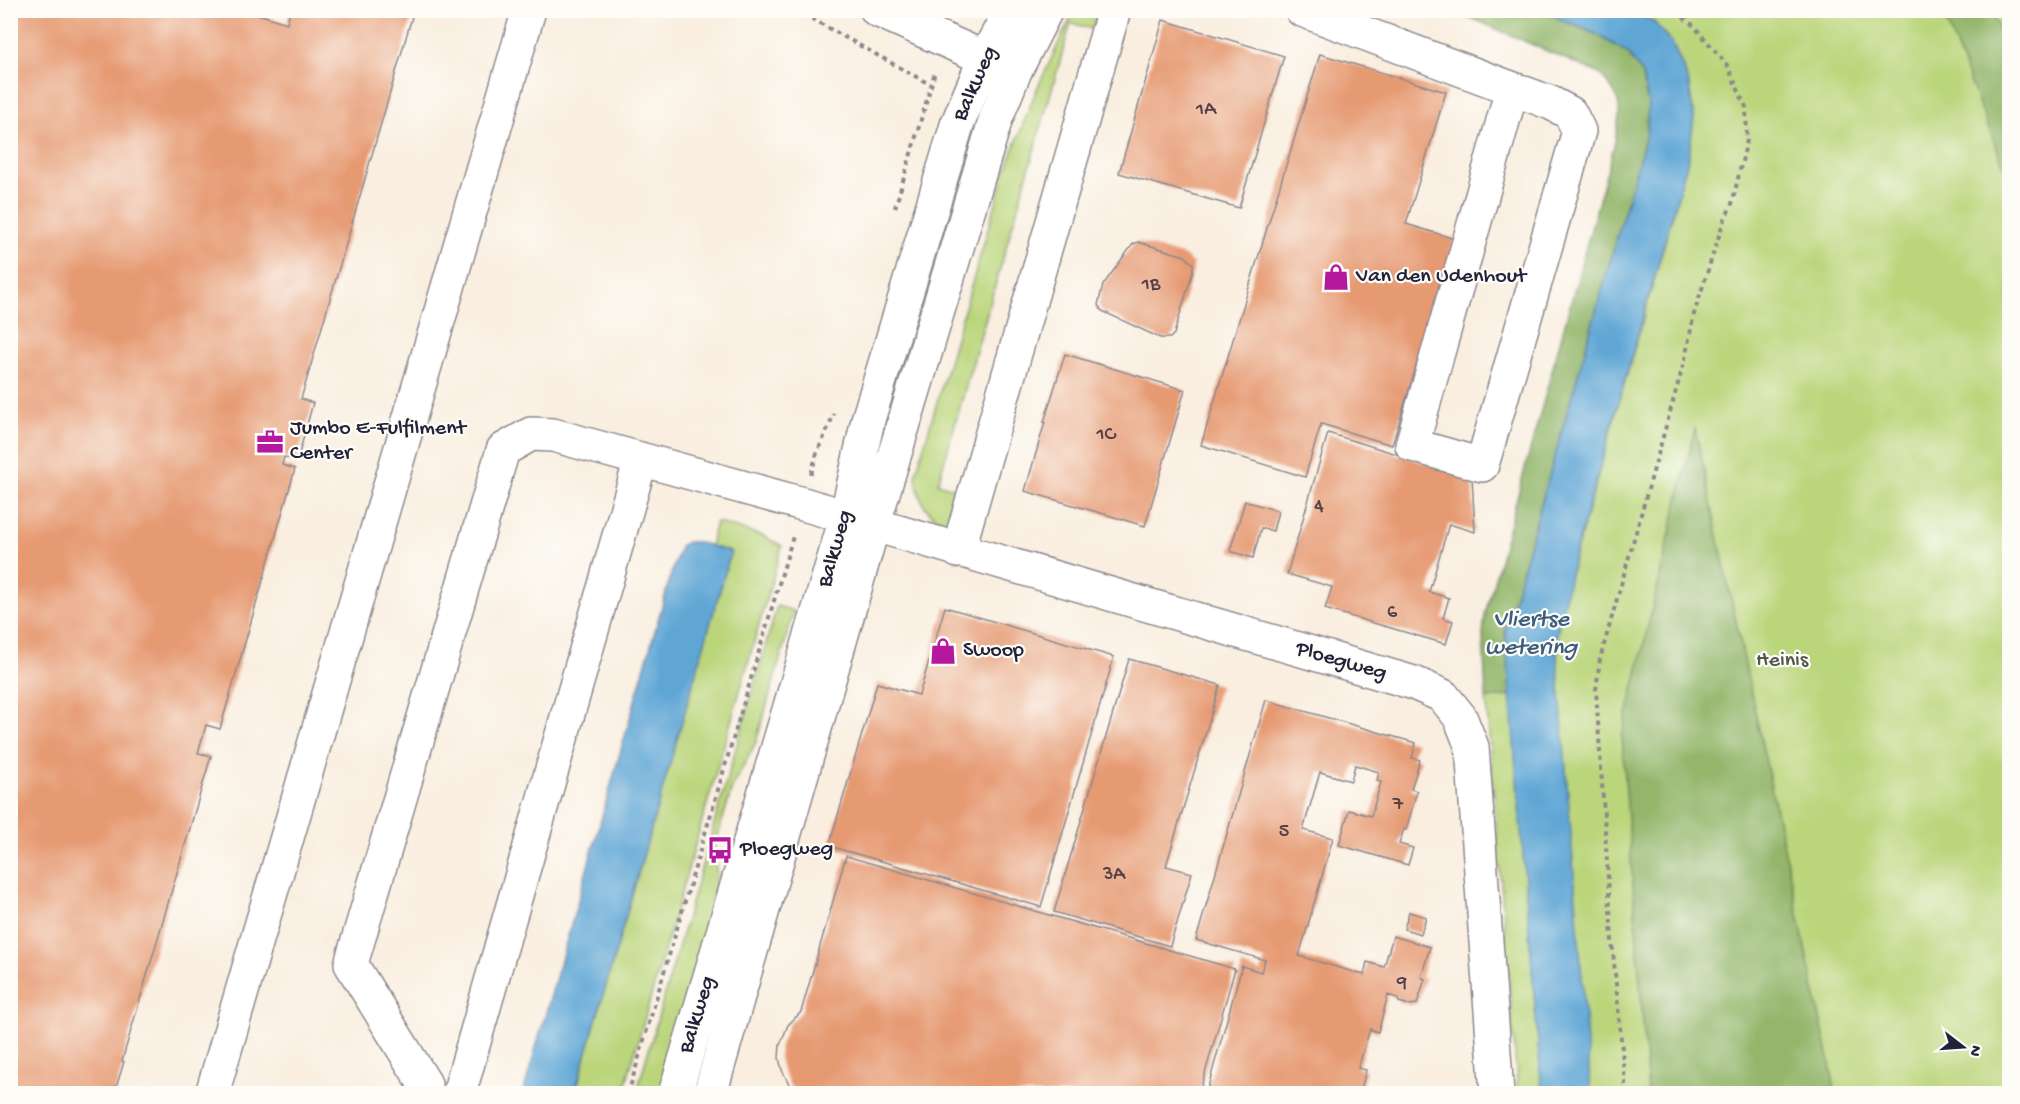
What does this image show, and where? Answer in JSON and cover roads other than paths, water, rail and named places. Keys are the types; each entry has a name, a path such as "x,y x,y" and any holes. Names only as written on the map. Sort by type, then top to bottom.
{"street":[{"path":"212,1094 529,10"},
{"path":"877,10 1015,71"},
{"name":"Balkweg","path":"710,1094 860,522 868,420 957,124 985,58 1011,10"},
{"name":"Balkweg","path":"675,1094 860,522 993,129 1015,71 1046,10"},
{"path":"958,551 1114,10"},
{"path":"1302,10 1551,103 1570,112 1579,131 1482,465 1412,445 1512,89"},
{"name":"Ploegweg","path":"422,1094 425,1083 351,964 503,450 531,434 553,435 803,504 1414,683 1443,696 1460,717 1472,747 1497,1094"},
{"path":"459,1094 641,459"}],"water":[{"name":"Vliertse wetering","path":"1541,11 1633,11 1654,22 1672,43 1688,79 1694,117 1689,157 1574,557 1556,639 1591,1094 1542,1093 1505,631 1647,132 1648,102 1642,74 1628,53 1598,35"},
{"path":"698,542 731,552 575,1093 523,1093 672,571 681,545"}],"place":[{"name":"Van den Udenhout","path":"1336,277"},
{"name":"Jumbo E-Fulfilment Center","path":"270,442"},
{"name":"Swoop","path":"943,651"},
{"name":"Ploegweg","path":"720,850"}],"park label":[{"name":"Heinis","path":"1782,661"}]}
